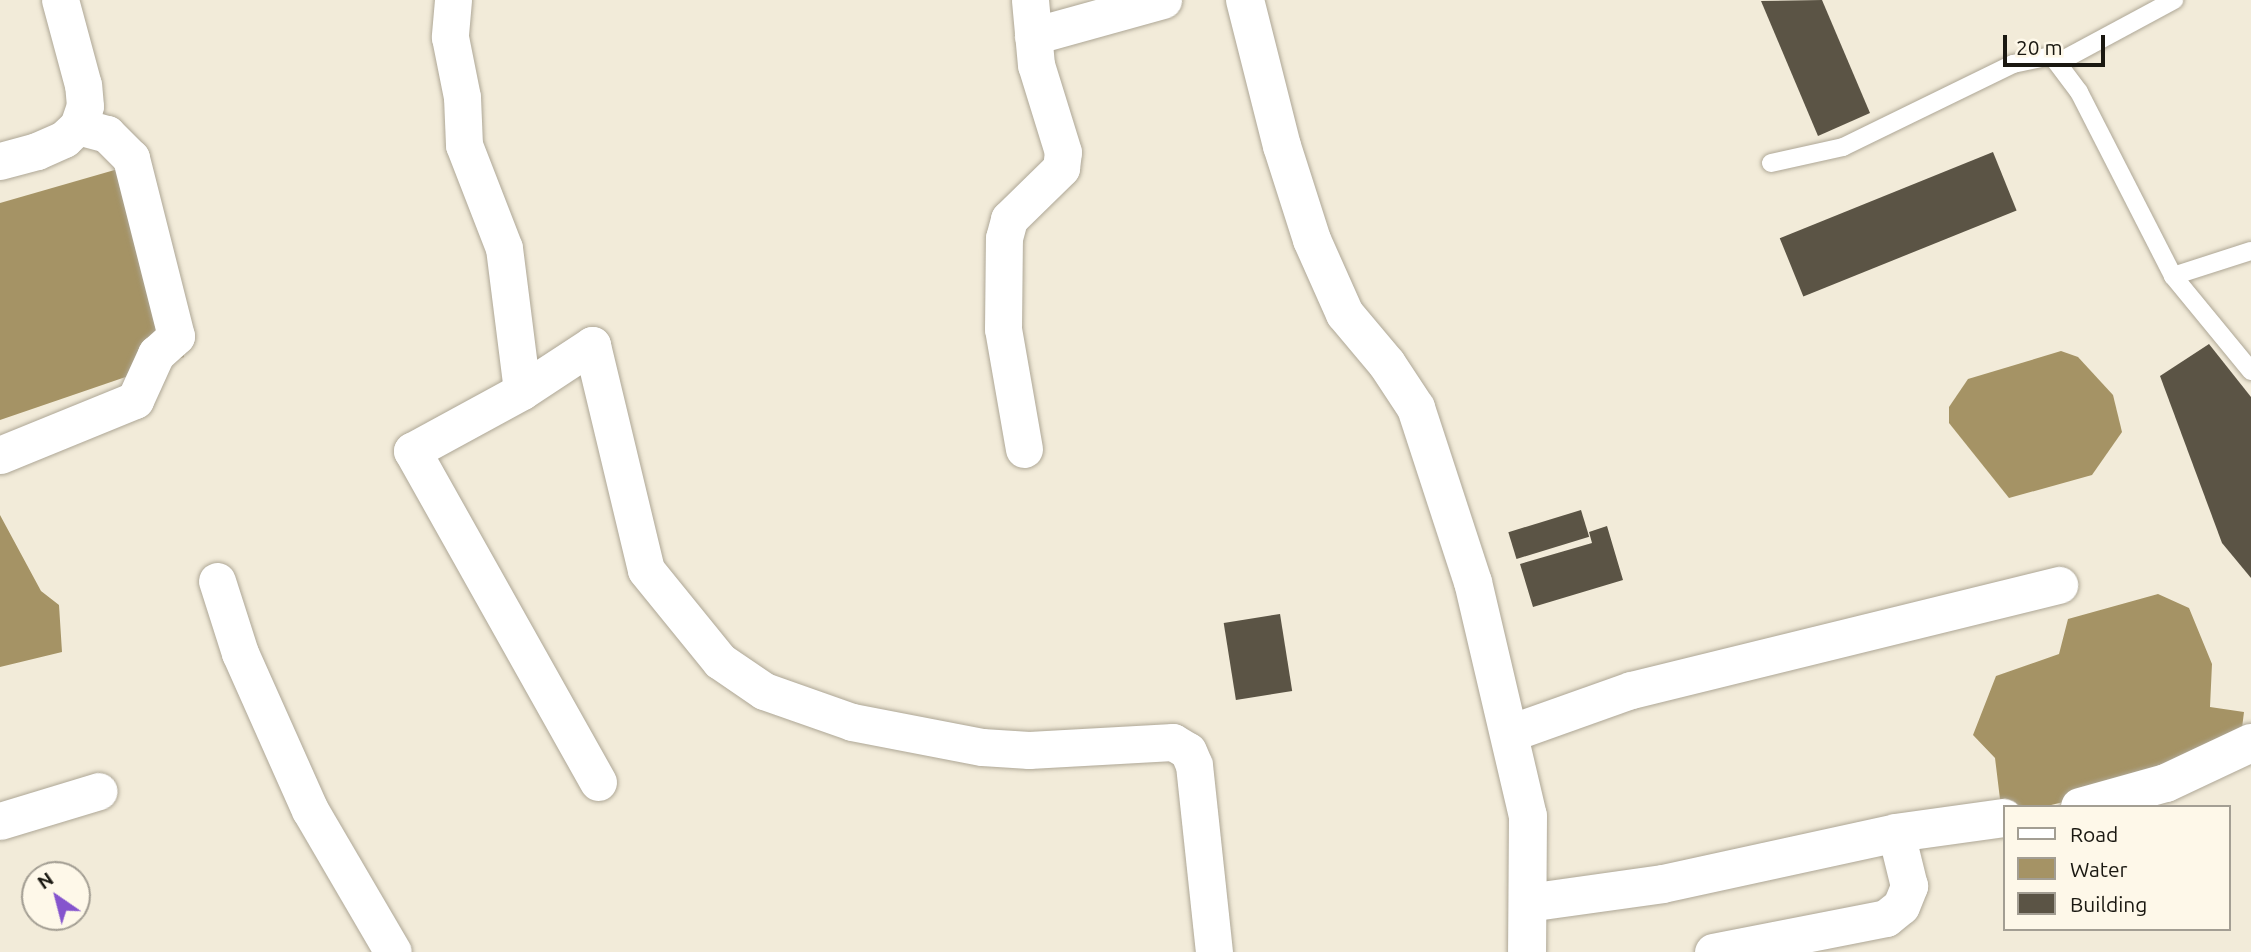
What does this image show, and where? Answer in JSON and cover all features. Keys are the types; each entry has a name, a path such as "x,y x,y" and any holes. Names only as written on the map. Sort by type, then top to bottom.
{"street":[{"path":"0,160 46,147 78,126 85,106 83,86 60,0"},
{"path":"453,0 450,37 462,97 464,145 504,248 522,391"},
{"path":"1024,449 1003,329 1004,238 1009,219 1061,168 1063,152 1036,65 1030,0"},
{"path":"1034,36 1163,0"},
{"path":"1245,0 1282,146 1322,264 1345,314 1387,364 1416,408 1474,582 1528,816 1527,952"},
{"path":"0,455 135,400 156,354 176,336 131,158 107,134 78,126"},
{"path":"598,782 411,452 522,391 592,345 646,570 720,661 764,691 852,722 982,747 1029,750 1173,742 1188,751 1195,765 1214,952"},
{"path":"217,581 240,653 310,810 393,952"},
{"path":"1510,733 1631,690 2059,585"},
{"path":"2087,805 2166,783 2251,743"},
{"path":"0,821 99,791"},
{"path":"1528,904 1663,884 1896,833 2002,818"},
{"path":"1713,952 1886,918 1901,906 1909,886 1896,833"}],"lane":[{"path":"2059,62 2174,0"},
{"path":"1771,163 1843,147 2033,56 2052,56 2059,62 2174,276 2251,371"},
{"path":"2174,276 2251,251"}],"water":[{"path":"125,167 179,314 184,357 0,420 0,203"},
{"path":"2061,351 2078,357 2113,395 2122,432 2092,475 2009,498 1949,423 1949,407 1968,379"},
{"path":"0,515 41,591 59,605 62,652 0,667"},
{"path":"2158,594 2189,608 2212,664 2210,707 2244,712 2242,728 2182,773 2051,805 2008,805 2000,799 1995,758 1973,735 1996,676 2059,654 2068,619"}],"building":[{"path":"1822,0 1870,113 1818,136 1761,1"},
{"path":"1993,152 2017,210 1803,297 1780,238"},
{"path":"2209,344 2251,397 2251,578 2222,543 2160,376"},
{"path":"1581,510 1589,537 1517,559 1508,532"},
{"path":"1607,526 1623,580 1533,607 1520,564 1592,543 1589,532"},
{"path":"1280,614 1292,691 1236,700 1224,623"}]}
